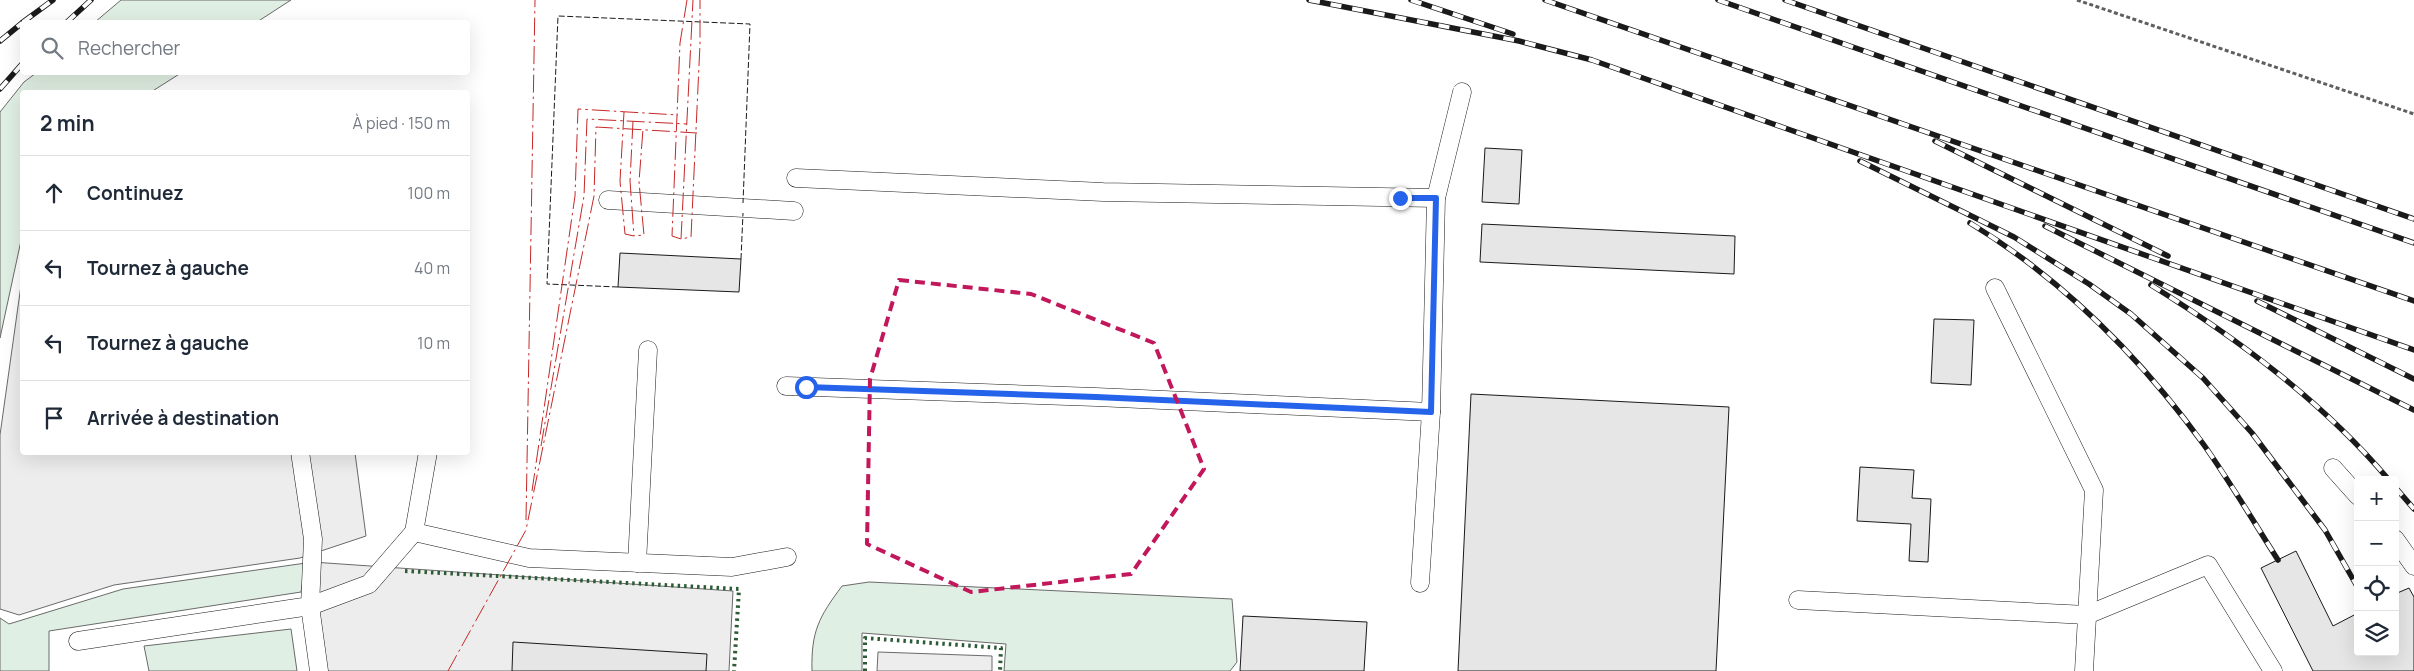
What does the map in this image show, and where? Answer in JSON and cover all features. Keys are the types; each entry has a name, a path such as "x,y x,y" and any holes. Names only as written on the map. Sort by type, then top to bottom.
{"lane":[{"path":"1420,583 1431,412 1436,198 1462,92"},
{"path":"796,178 1103,192 1436,198"},
{"path":"608,200 794,211"},
{"path":"1995,288 2094,490 2084,671"},
{"path":"637,563 648,350"},
{"path":"786,386 1431,412"},
{"path":"300,455 313,539 310,606 319,671"},
{"path":"78,641 310,606 368,584 414,532 427,455"},
{"path":"2333,468 2354,492"},
{"path":"414,532 529,558 732,567 787,557"},
{"path":"2399,545 2414,566"},
{"path":"1798,600 2087,615 2208,565 2273,671"}],"path":[{"path":"2077,0 2414,114"}],"highlighted area":[{"path":"899,280 1031,294 1154,343 1204,469 1131,574 971,592 867,544 870,379"}],"green space":[{"path":"121,0 291,0 260,20 97,20"},
{"path":"33,75 178,75 154,90 20,90 20,245 0,338 0,112 24,82"},
{"path":"306,563 301,592 49,631 49,671 0,671 0,618 9,624 123,589"},
{"path":"869,582 1232,599 1237,662 1230,671 1004,671 1006,644 862,633 862,671 812,671 815,635 827,607 842,586"},
{"path":"291,629 297,671 149,671 144,646"}],"shaded area":[{"path":"20,292 20,455 355,455 366,536 300,558 114,585 19,615 0,609 0,435"},
{"path":"312,562 733,591 729,671 323,671"},
{"path":"878,652 992,656 992,671 877,671"}],"building":[{"path":"1485,148 1522,150 1519,204 1482,202"},
{"path":"1482,224 1735,236 1734,274 1480,262"},
{"path":"620,253 741,259 739,292 618,287"},
{"path":"1934,319 1974,320 1971,385 1931,383"},
{"path":"1471,394 1729,407 1716,671 1458,671"},
{"path":"1860,467 1914,470 1912,498 1931,499 1928,562 1909,561 1911,524 1857,521"},
{"path":"2296,551 2333,626 2354,615 2354,656 2399,656 2399,592 2409,588 2414,597 2414,671 2313,671 2261,568"},
{"path":"1243,616 1367,622 1364,671 1240,671"},
{"path":"513,642 707,654 706,671 512,671"}],"railway":[{"path":"26,20 53,0"},
{"path":"69,20 91,0"},
{"path":"1309,0 1519,41 1592,60 2414,350"},
{"path":"1411,0 1513,34"},
{"path":"1545,0 2414,301"},
{"path":"1718,0 2414,243"},
{"path":"1785,0 2414,219"},
{"path":"0,41 20,25"},
{"path":"0,89 20,66"},
{"path":"1935,141 2168,256"},
{"path":"1860,161 2014,237 2089,284 2131,314 2203,378 2252,433 2325,530 2354,581"},
{"path":"1970,223 2037,269 2098,322 2127,351 2154,381 2204,445 2278,560"},
{"path":"2045,226 2414,410"},
{"path":"2151,285 2215,327 2278,373 2336,424 2385,476"},
{"path":"2257,301 2414,379"},
{"path":"2399,492 2414,509"}],"hedge":[{"path":"405,571 739,589 734,671"},
{"path":"865,671 865,638 1001,648 1000,671"}],"fence":[{"path":"618,287 547,284 558,16 750,24 743,203"},
{"path":"741,259 743,213"}],"power":[{"path":"526,520 535,0"},
{"path":"687,0 680,43 672,236 681,239 691,237 700,44 700,0"},
{"path":"681,239 693,0"},
{"path":"532,491 575,196 578,109 678,115"},
{"path":"624,112 620,181 625,234 634,236 644,235 639,182 643,129"},
{"path":"541,446 584,196 587,119 687,124"},
{"path":"633,121 630,181 634,236"},
{"path":"448,671 526,530 594,196 596,127 697,133"}],"route":[{"path":"806,387 1096,397 1431,412 1436,198 1400,198"}]}
